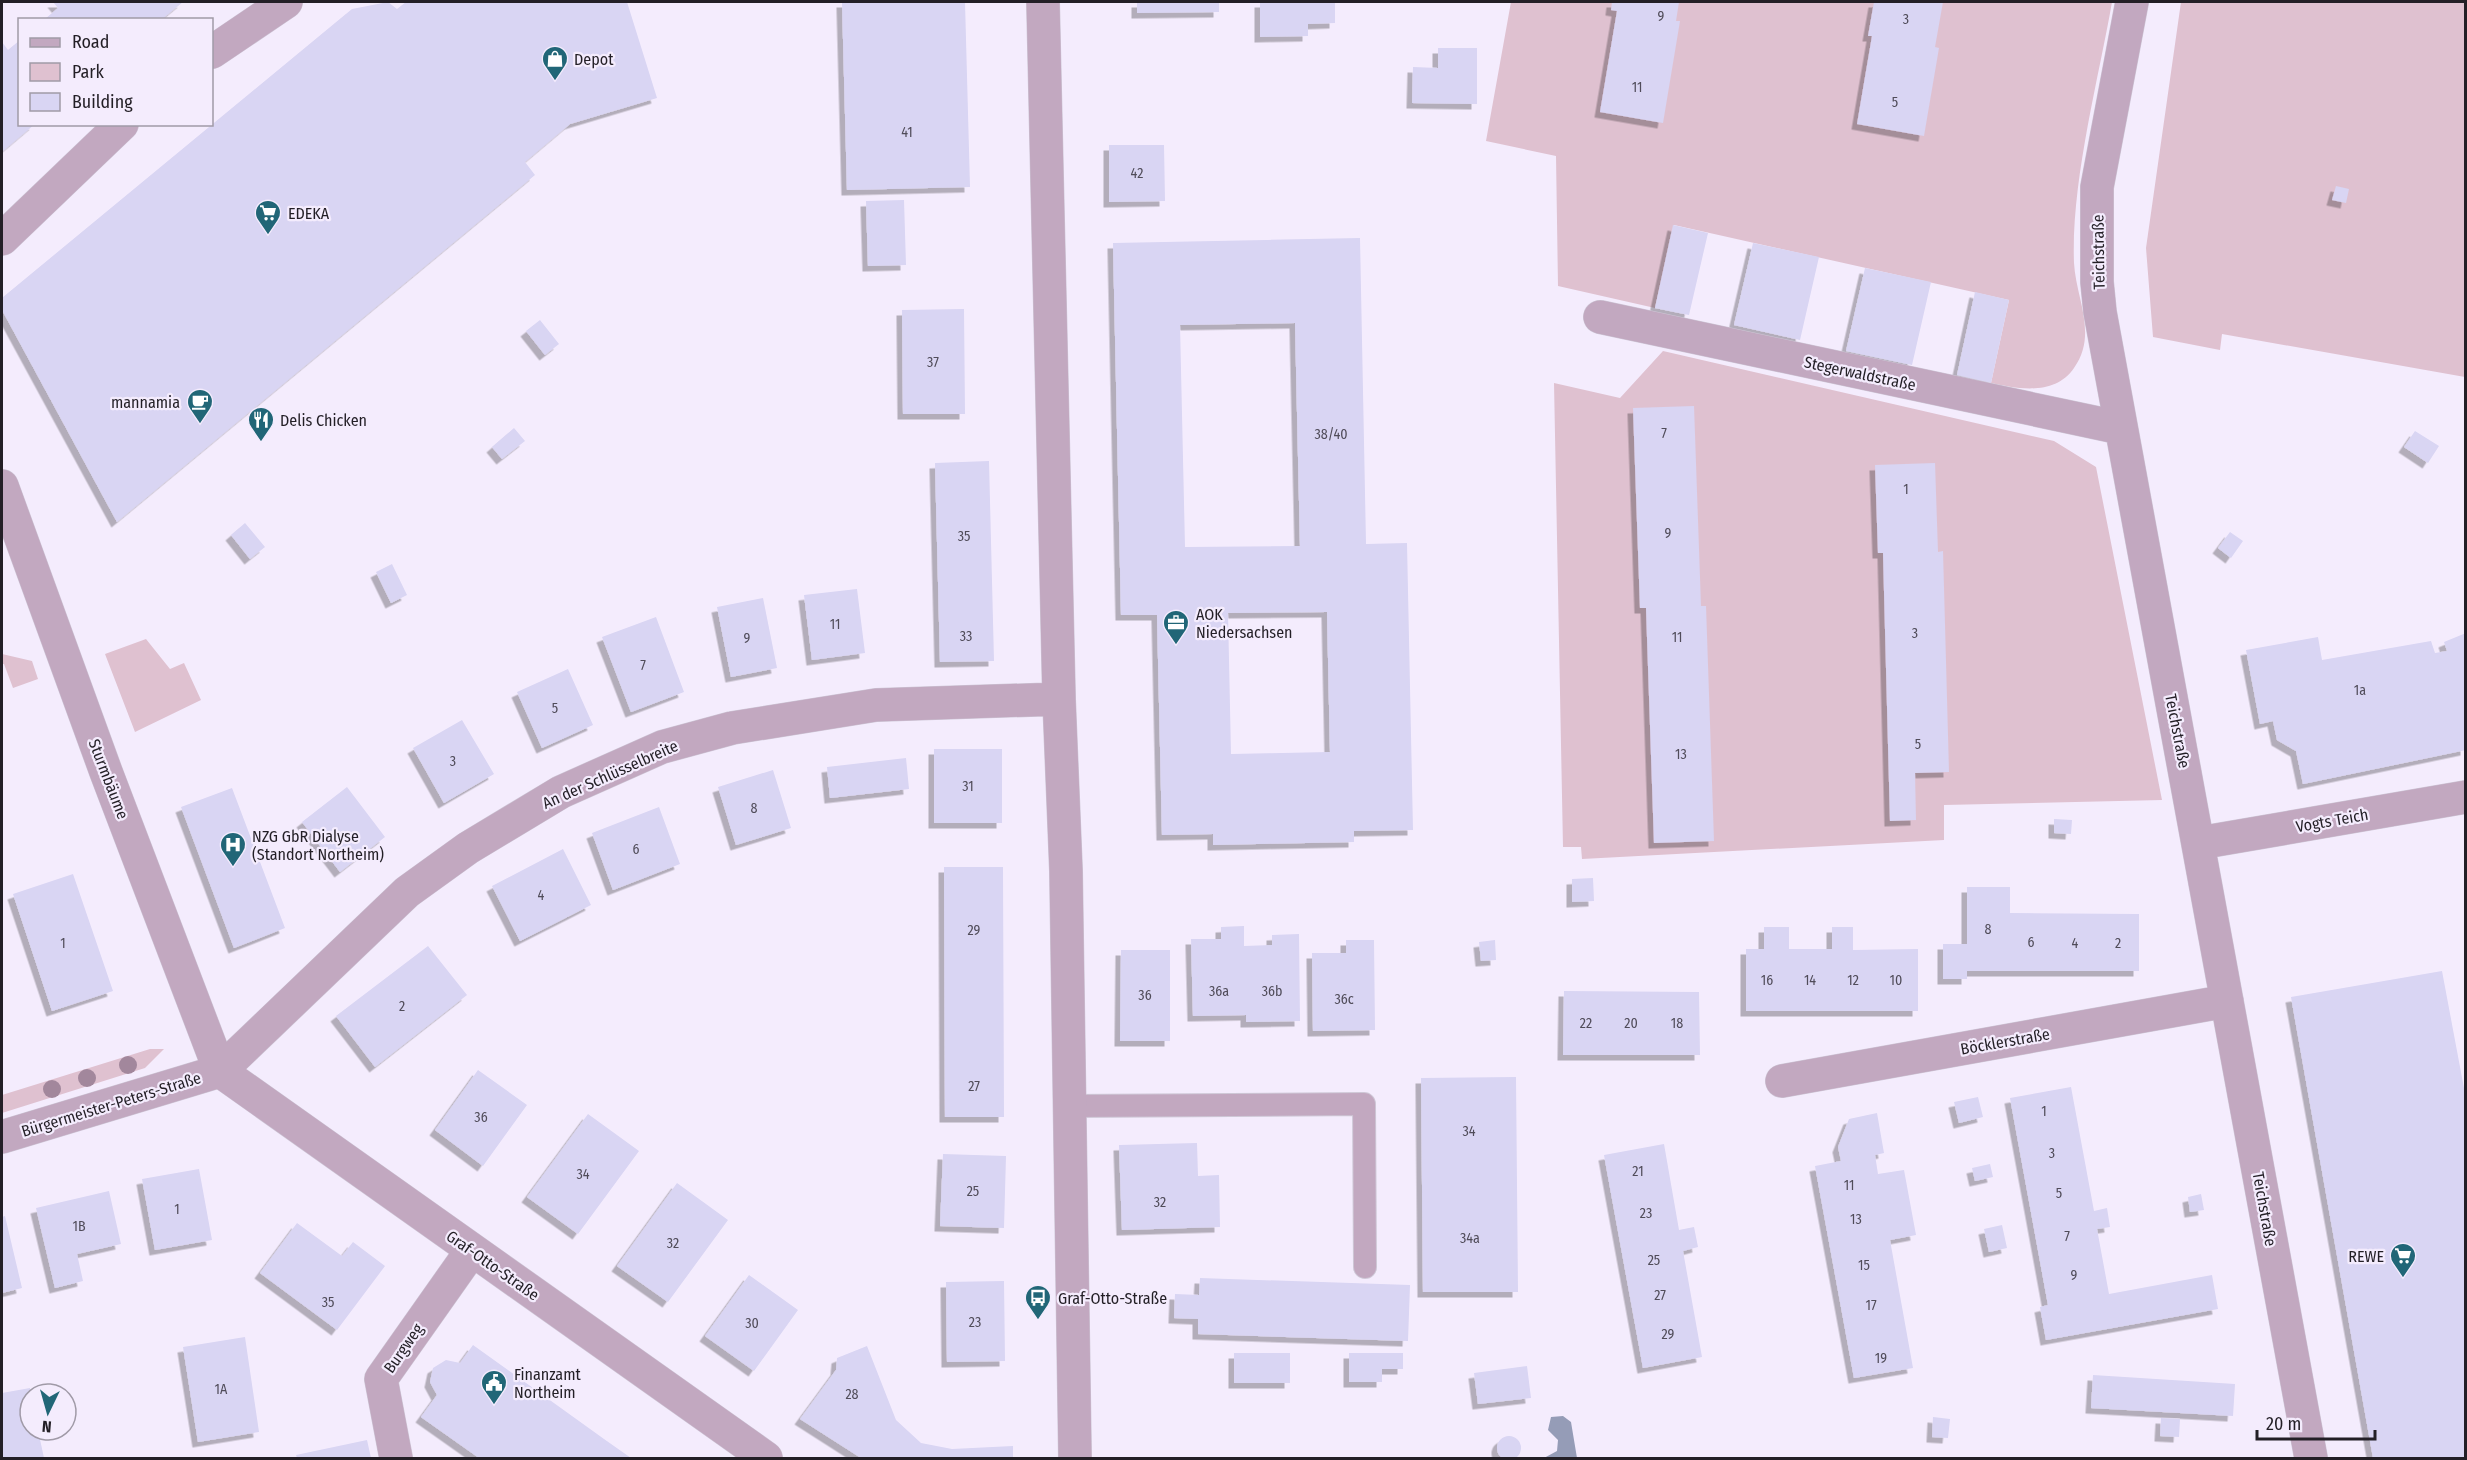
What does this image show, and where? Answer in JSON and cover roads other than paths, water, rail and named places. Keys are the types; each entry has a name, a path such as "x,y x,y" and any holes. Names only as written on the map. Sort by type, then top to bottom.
{"street":[{"path":"213,51 286,2"},
{"path":"1043,2 1059,699 1066,871 1075,1458"},
{"name":"Teichstraße","path":"2132,2 2097,187 2097,282 2121,428 2311,1458"},
{"path":"2,239 120,126"},
{"name":"Stegerwaldstraße","path":"1600,317 2121,428"},
{"name":"Sturmbäume","path":"2,486 106,772 220,1071"},
{"name":"An der Schlüsselbreite","path":"220,1071 407,892 468,848 561,792 662,747 742,726 876,705 1059,699"},
{"name":"Vogts Teich","path":"2199,843 2466,797"},
{"name":"Böcklerstraße","path":"1782,1081 2227,1001"},
{"name":"Bürgermeister-Peters-Straße","path":"2,1137 220,1071"},
{"name":"Graf-Otto-Straße","path":"220,1071 766,1458"},
{"name":"Burgweg","path":"396,1458 381,1379 472,1250"}],"lane":[{"path":"1070,1106 1364,1104 1365,1267"}],"water":[{"path":"1563,1416 1571,1422 1577,1458 1544,1458 1557,1451 1558,1440 1548,1430 1551,1417"}],"place":[{"name":"Depot","path":"555,82"},
{"name":"EDEKA","path":"268,236"},
{"name":"mannamia","path":"200,425"},
{"name":"Delis Chicken","path":"261,443"},
{"name":"AOK Niedersachsen","path":"1176,646"},
{"name":"NZG GbR Dialyse (Standort Northeim)","path":"233,868"},
{"name":"REWE","path":"2403,1279"},
{"name":"Graf-Otto-Straße","path":"1038,1321"},
{"name":"Finanzamt Northeim","path":"494,1406"}]}
